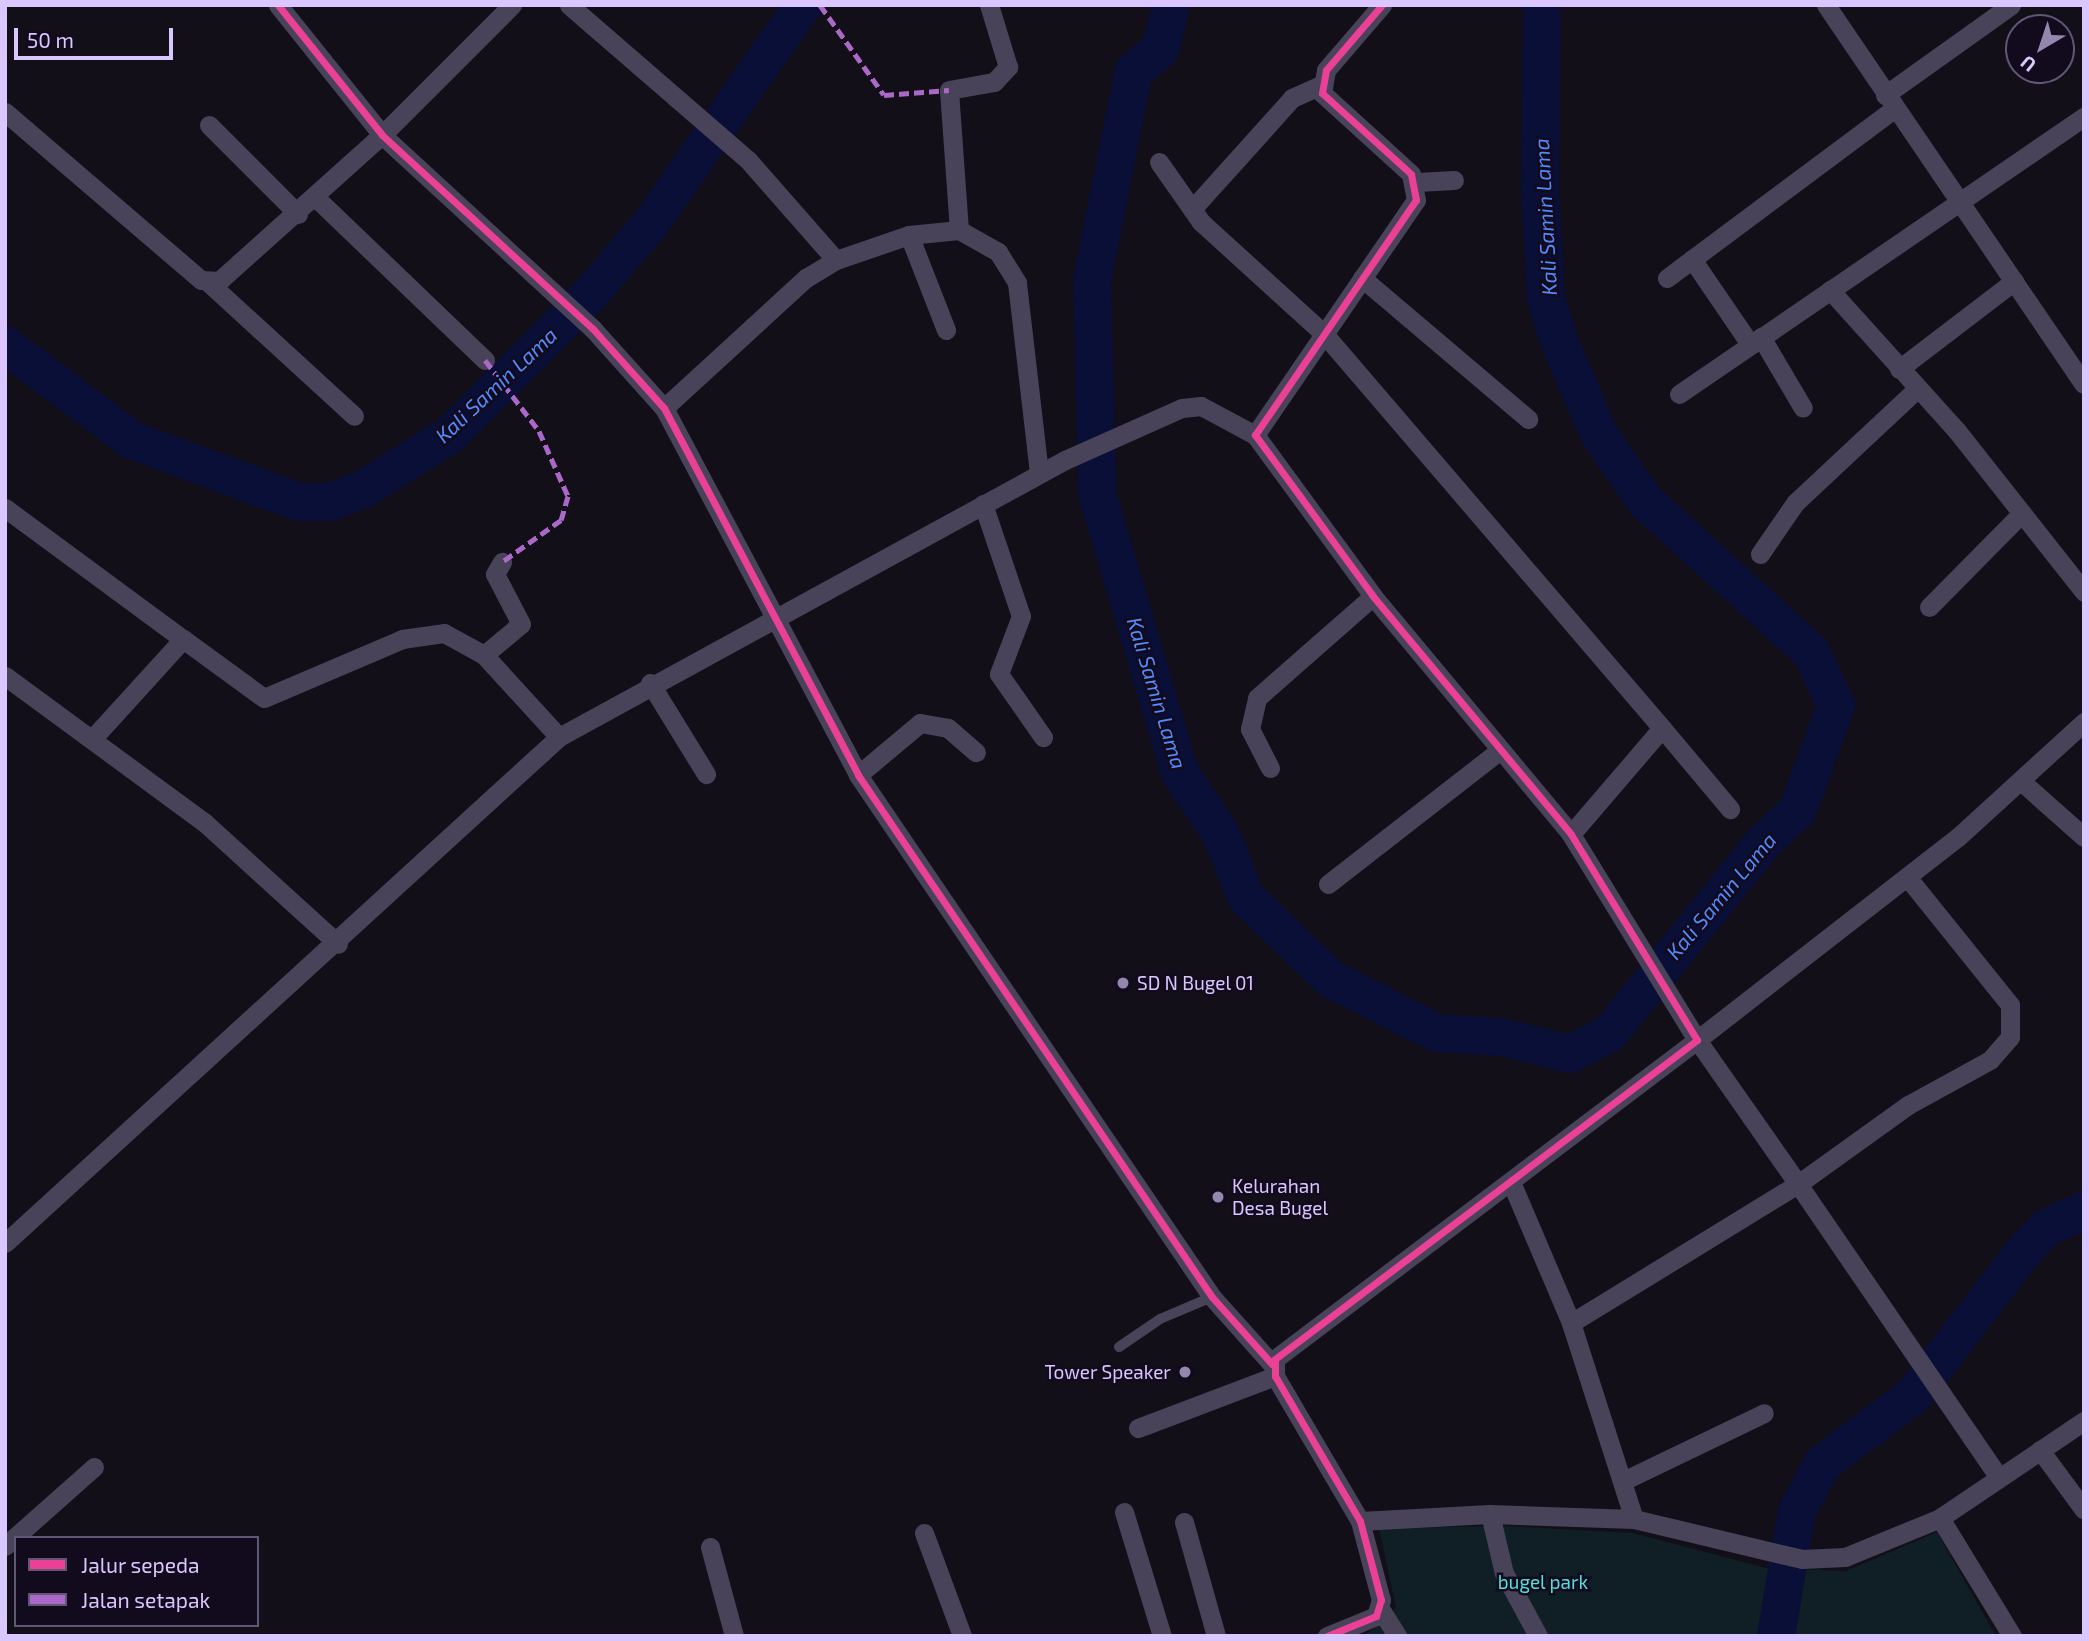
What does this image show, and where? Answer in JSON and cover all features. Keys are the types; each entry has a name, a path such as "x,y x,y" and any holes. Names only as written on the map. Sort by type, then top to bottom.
{"street":[{"path":"278,5 382,135 593,330 664,408 858,775 1212,1297 1273,1370 1360,1521 1381,1610 1397,1636"},
{"path":"569,5 748,160 836,260"},
{"path":"959,230 948,90 994,82 1008,67 989,5"},
{"path":"1382,5 1325,70 1321,85 1327,100 1417,181 1454,180"},
{"path":"1826,5 2084,384"},
{"path":"1667,278 2011,5"},
{"path":"208,282 233,272 298,214 314,196 382,135 505,8"},
{"path":"1194,207 1292,98 1321,85"},
{"path":"1679,394 2084,117"},
{"path":"8,120 208,282 354,416"},
{"path":"209,125 298,214"},
{"path":"1160,162 1194,207 1201,222 1325,335 1730,809"},
{"path":"1255,435 1416,200 1417,181"},
{"path":"314,196 485,360"},
{"path":"664,408 806,278 836,260 909,235 959,230 998,252 1017,283 1039,474"},
{"path":"909,235 946,330"},
{"path":"1692,259 1803,408"},
{"path":"1362,278 1528,419"},
{"path":"1899,369 2014,281"},
{"path":"1830,290 2022,513 2084,592"},
{"path":"1760,554 1795,503 1917,389"},
{"path":"5,1243 338,944 559,737 772,616 1039,474 1192,406 1255,435 1373,596 1499,751 1571,834 1697,1040 1998,1476"},
{"path":"983,504 1021,616 999,674 1043,737"},
{"path":"5,508 264,698 402,639 444,633 484,655 559,737"},
{"path":"1929,607 2022,513"},
{"path":"484,655 521,624 495,574 502,562"},
{"path":"1270,768 1250,729 1257,698 1373,596"},
{"path":"93,738 183,639"},
{"path":"5,676 93,738 239,850 338,944"},
{"path":"650,683 706,774"},
{"path":"858,775 929,721 948,728 976,752"},
{"path":"1138,1429 1273,1370 1511,1182 1908,878 2022,782 2084,722"},
{"path":"1571,834 1662,729"},
{"path":"1328,884 1499,751"},
{"path":"2022,782 2084,837"},
{"path":"1571,1324 1798,1184 1908,1105 1990,1060 2010,1037 2010,1005 1908,878"},
{"path":"1511,1182 1571,1324 1625,1480 1633,1519"},
{"path":"1625,1480 1765,1413"},
{"path":"1360,1521 1490,1514 1633,1519 1802,1559 1844,1557 1940,1518 1998,1476 2084,1421"},
{"path":"2040,1450 2084,1510"},
{"path":"16,1536 94,1467"},
{"path":"1124,1512 1162,1636"},
{"path":"1490,1514 1504,1573 1538,1636"},
{"path":"1940,1518 2012,1636"},
{"path":"1184,1522 1216,1636"},
{"path":"924,1533 962,1636"},
{"path":"710,1547 734,1636"},
{"path":"1327,1636 1381,1610"}],"lane":[{"path":"1119,1347 1160,1319 1212,1297"}],"green space":[{"name":"bugel park","path":"1506,1526 1633,1533 1766,1568 1846,1571 1937,1532 1996,1636 1364,1636 1396,1608 1379,1528"}],"waterway":[{"name":"Kali Samin Lama","path":"5,345 132,440 299,502 330,502 362,490 450,435 588,297 651,223 803,5"},
{"name":"Kali Samin Lama","path":"1171,5 1160,50 1134,70 1092,281 1097,493 1180,773 1220,832 1246,897 1331,979 1437,1033 1501,1037 1570,1054 1609,1034 1765,841 1798,810 1836,705 1811,652 1646,502 1599,434 1559,341 1546,298 1540,189 1542,5"},
{"name":"Kali Samin Lama","path":"1776,1636 1797,1511 1823,1463 1912,1397 2024,1251 2045,1229 2084,1210"}],"marked path":[{"path":"820,5 884,95 949,90"},
{"path":"485,360 539,431 568,496 561,520 502,562"}],"cycle path":[{"path":"278,5 382,135 593,329 664,408 858,775 1212,1297 1272,1364"},
{"path":"1327,1636 1376,1616 1381,1600 1360,1521 1275,1376 1275,1359 1697,1040 1571,834 1373,596 1255,435 1416,200 1411,174 1322,93 1326,70 1382,5"}],"place":[{"name":"SD N Bugel 01","path":"1123,983"},
{"name":"Kelurahan Desa Bugel","path":"1218,1197"},
{"name":"Tower Speaker","path":"1185,1372"}]}
